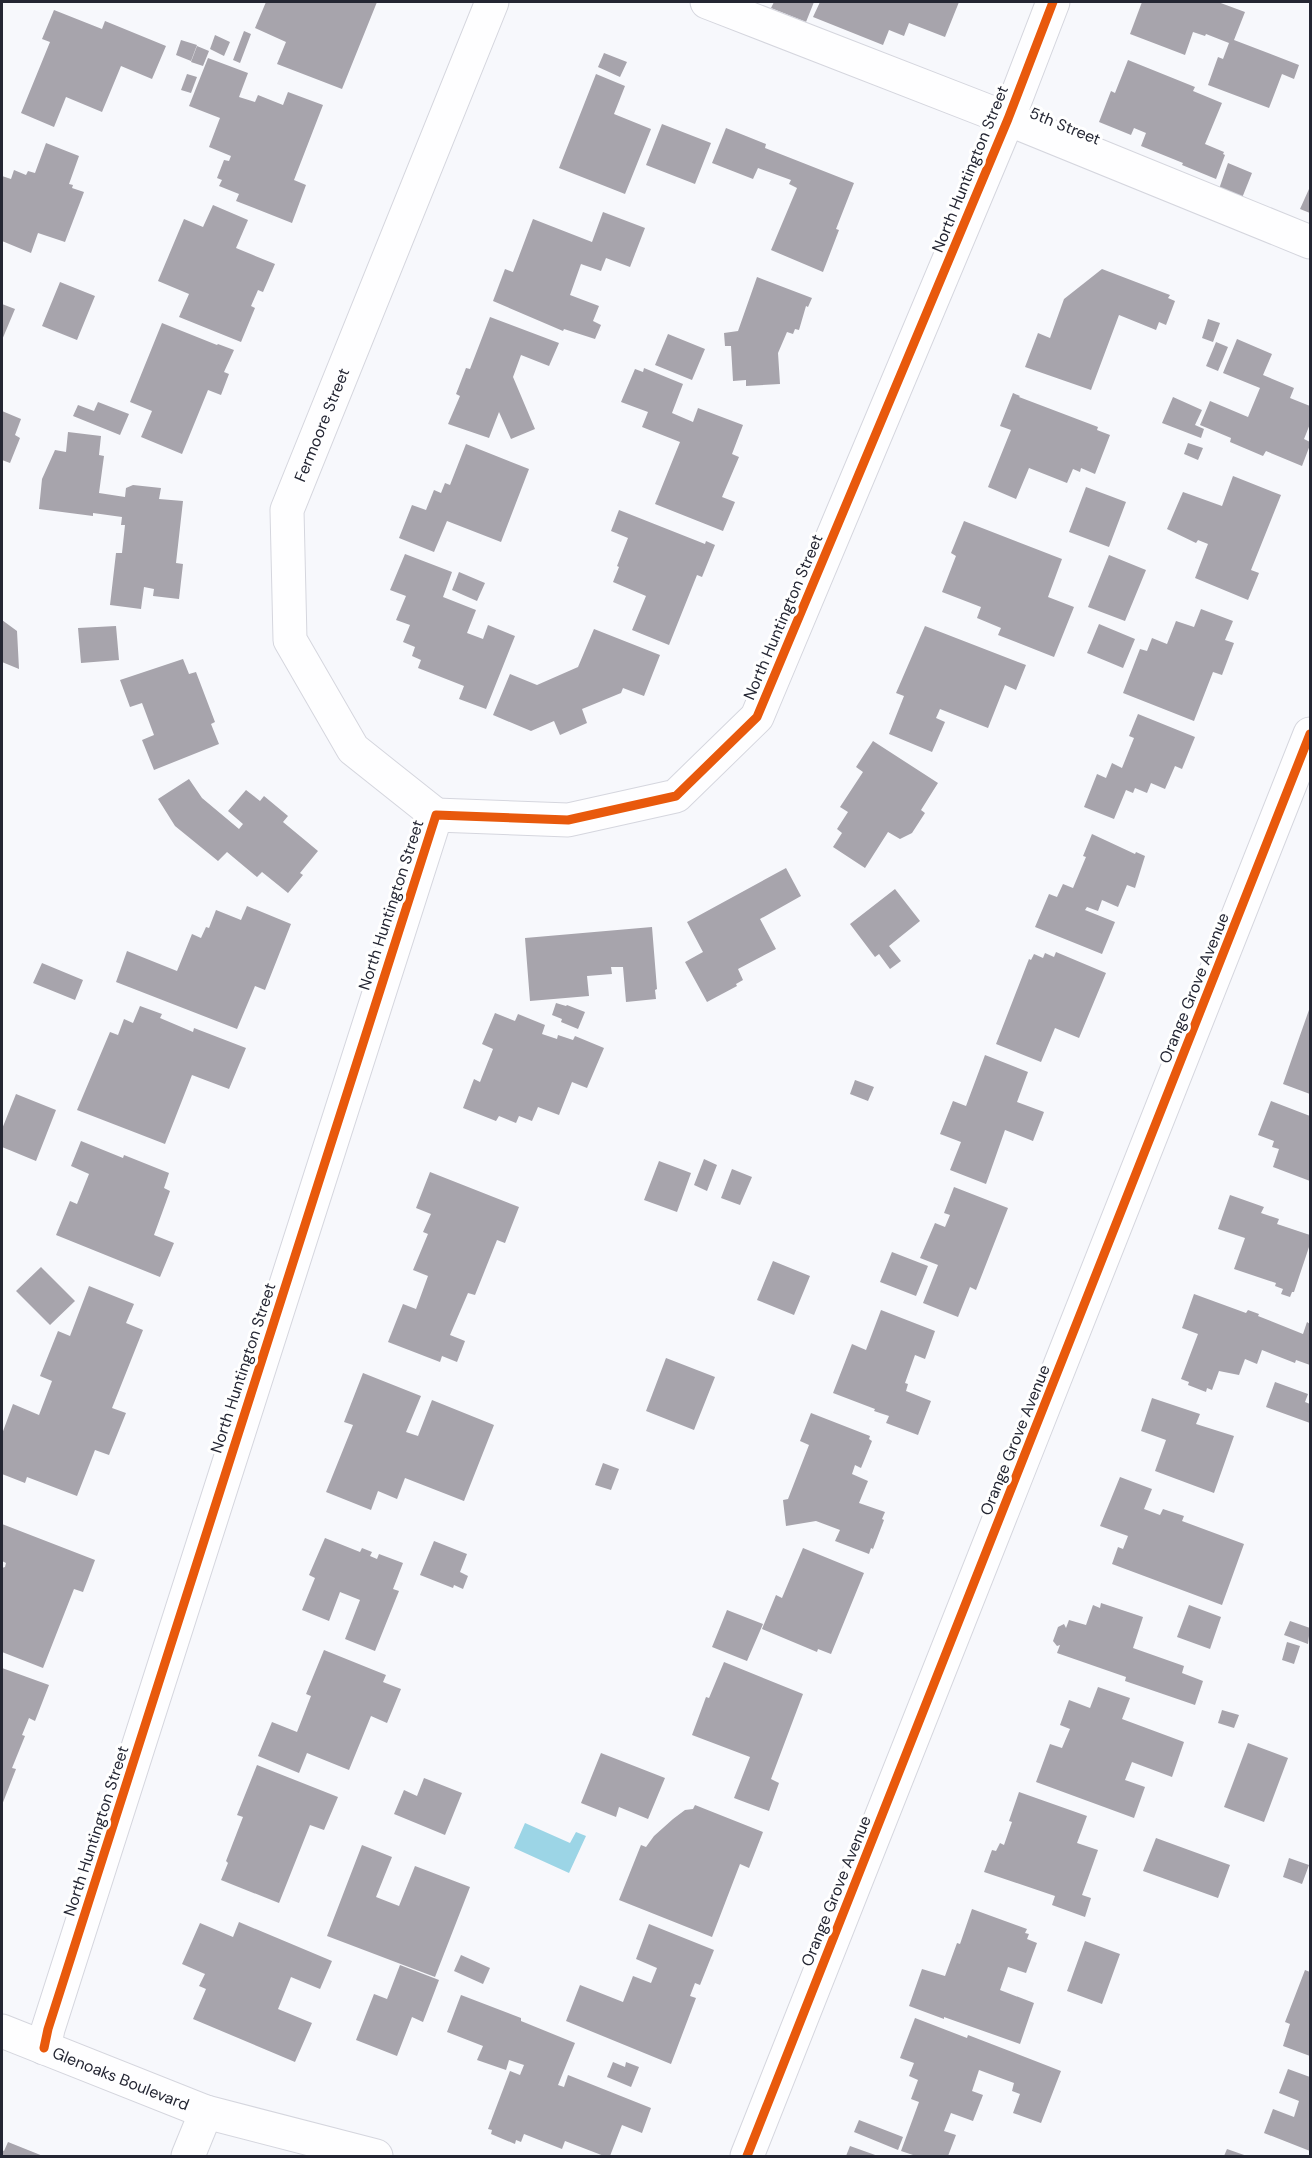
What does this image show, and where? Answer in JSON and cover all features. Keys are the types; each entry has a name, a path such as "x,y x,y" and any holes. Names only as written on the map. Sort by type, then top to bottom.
{"street":[{"name":"Fermoore Street","path":"436,815 353,749 290,640 287,510 492,2"},
{"name":"5th Street","path":"707,2 1008,119 1311,242"},
{"name":"North Huntington Street","path":"44,2048 48,2029 436,815 568,820 676,796 757,717 1008,119 1053,2"},
{"name":"Orange Grove Avenue","path":"747,2157 1311,734"},
{"name":"Glenoaks Boulevard","path":"2,2031 206,2112 376,2157"},
{"name":"Glenoaks Boulevard","path":"206,2112 286,2157"},
{"path":"188,2157 206,2112"}],"water":[{"path":"525,1823 570,1843 576,1832 586,1836 569,1873 514,1848"}],"building":[{"path":"266,2 377,2 342,89 277,64 286,42 255,28"},
{"path":"774,2 814,2 806,22 771,8"},
{"path":"820,2 959,2 945,37 909,23 904,36 889,30 883,45 813,17"},
{"path":"1142,2 1218,2 1245,12 1234,40 1299,65 1294,79 1282,74 1269,108 1208,85 1218,57 1223,59 1229,43 1206,34 1205,36 1193,32 1185,55 1130,34"},
{"path":"54,10 102,29 105,21 166,46 152,79 121,66 102,112 66,97 54,127 21,113 50,42 42,39"},
{"path":"244,31 251,34 240,63 233,60"},
{"path":"215,35 230,42 224,56 210,49"},
{"path":"181,40 197,45 191,61 176,55"},
{"path":"197,46 209,51 203,66 191,62"},
{"path":"604,53 627,62 620,77 598,67"},
{"path":"208,58 248,73 239,97 255,102 258,95 283,105 288,92 323,105 294,180 306,185 292,223 236,201 239,194 219,186 222,180 217,178 224,160 229,161 231,156 209,147 220,118 189,106"},
{"path":"1128,60 1195,87 1193,91 1222,103 1205,144 1224,152 1225,155 1216,179 1141,146 1146,133 1134,128 1131,135 1099,122 1111,91 1115,93"},
{"path":"187,74 197,77 191,93 181,90"},
{"path":"596,74 625,86 614,114 651,129 625,194 559,168"},
{"path":"662,124 711,143 695,184 646,165"},
{"path":"726,128 766,144 765,148 854,183 836,229 839,230 823,272 771,250 797,188 789,184 791,180 758,168 753,179 712,163"},
{"path":"46,143 79,156 69,184 73,185 72,188 84,192 65,242 38,233 31,253 2,241 2,176 11,179 14,170 26,175 28,171 35,173"},
{"path":"1228,163 1252,173 1242,198 1219,189"},
{"path":"1310,189 1310,213 1300,209"},
{"path":"213,205 248,220 236,248 275,264 263,292 258,290 251,306 255,308 241,342 179,317 189,294 158,281 184,219 203,227"},
{"path":"603,212 645,228 630,267 606,258 601,271 581,264 570,295 599,306 593,321 601,325 595,339 564,329 563,331 493,301 505,269 513,272 533,219 592,242"},
{"path":"1102,269 1170,295 1168,298 1175,301 1166,325 1159,322 1156,330 1119,315 1091,390 1025,367 1038,333 1050,338 1064,299"},
{"path":"757,277 812,298 808,307 806,306 799,330 795,329 793,334 787,332 778,353 780,384 746,386 746,380 733,381 731,346 725,346 724,333 738,331"},
{"path":"60,282 95,296 77,340 42,326"},
{"path":"2,304 15,309 2,340"},
{"path":"490,317 559,343 549,366 521,355 513,377 535,429 511,439 499,412 489,438 448,424 460,396 456,394 466,368 470,369"},
{"path":"1208,319 1220,323 1213,342 1202,338"},
{"path":"162,323 234,350 224,372 229,374 221,395 208,390 182,454 141,437 152,411 130,402"},
{"path":"668,334 705,349 692,380 655,365"},
{"path":"1237,339 1272,354 1263,375 1294,388 1290,398 1310,406 1310,424 1304,439 1310,442 1310,445 1302,466 1266,451 1263,456 1230,442 1231,438 1200,425 1210,401 1248,417 1260,388 1223,373"},
{"path":"1216,342 1228,347 1218,371 1206,366"},
{"path":"644,368 683,384 672,413 693,422 698,408 743,425 732,454 739,457 722,497 735,502 723,531 655,504 680,442 642,427 648,412 621,402 635,369 643,372"},
{"path":"1013,393 1098,427 1097,430 1110,435 1095,474 1081,468 1080,472 1073,469 1067,483 1029,468 1016,499 988,487 1011,430 1000,426"},
{"path":"1173,397 1202,410 1195,425 1204,429 1201,438 1162,423"},
{"path":"98,402 129,414 120,435 73,416 78,405 94,411"},
{"path":"2,411 21,419 15,435 20,438 10,463 2,460"},
{"path":"68,432 101,436 99,455 104,456 99,493 125,497 126,488 133,485 161,488 159,499 183,501 176,563 183,564 179,599 153,596 154,589 144,587 141,609 110,605 116,553 122,553 125,525 121,525 122,517 39,509 42,479 55,450 66,452"},
{"path":"1188,443 1203,448 1198,460 1184,454"},
{"path":"466,444 529,469 501,542 447,521 434,552 399,538 412,505 426,510 434,490 441,493 445,483 450,485"},
{"path":"1233,476 1281,495 1251,570 1259,573 1248,600 1195,578 1208,544 1198,540 1196,543 1167,529 1183,492 1222,506"},
{"path":"1086,487 1126,502 1109,547 1069,532"},
{"path":"619,510 705,544 706,541 715,545 702,577 697,575 669,645 632,630 646,596 613,582 628,538 611,531"},
{"path":"964,521 1062,559 1048,597 1074,607 1054,657 998,635 1001,628 977,618 981,607 942,592 956,556 951,553"},
{"path":"405,554 452,572 443,597 476,610 467,633 483,639 488,625 515,636 486,709 459,699 464,686 418,668 421,660 412,656 415,647 403,642 410,625 396,620 406,596 390,590"},
{"path":"1109,555 1146,570 1125,621 1088,607"},
{"path":"459,572 485,583 477,601 452,590"},
{"path":"1201,609 1233,621 1225,640 1234,643 1222,675 1213,672 1194,721 1123,693 1140,649 1147,651 1152,638 1167,644 1176,621 1194,627"},
{"path":"2,620 17,631 19,669 2,662"},
{"path":"1099,624 1135,639 1123,668 1087,653"},
{"path":"116,626 119,660 81,663 78,628"},
{"path":"925,626 1026,665 1016,690 1005,685 988,728 940,709 936,718 945,722 932,752 889,734 904,696 896,693"},
{"path":"594,629 660,655 644,696 623,688 621,693 582,709 587,723 560,735 554,721 531,731 493,715 510,674 537,685 578,667"},
{"path":"183,659 189,674 196,672 215,722 211,724 219,744 154,770 142,740 154,735 142,703 130,707 120,680"},
{"path":"1138,714 1195,737 1182,769 1175,766 1165,789 1151,783 1147,793 1135,788 1133,793 1126,790 1114,819 1084,807 1097,774 1106,778 1112,763 1122,768 1134,738 1129,736"},
{"path":"873,741 938,783 921,810 925,813 912,833 900,839 888,832 865,868 833,847 842,833 837,829 848,812 840,807 863,772 856,767"},
{"path":"189,779 202,798 239,829 243,824 228,811 246,790 260,801 264,796 288,816 283,822 318,851 300,873 303,875 288,893 262,872 257,877 227,852 218,861 175,826 158,799"},
{"path":"1092,834 1135,854 1136,852 1145,856 1135,888 1127,885 1118,907 1102,900 1098,911 1087,907 1085,910 1115,922 1102,954 1035,927 1049,894 1057,897 1063,884 1073,888 1086,857 1083,856"},
{"path":"786,868 801,896 760,919 776,949 738,969 743,980 736,984 737,986 707,1002 685,962 703,952 687,922"},
{"path":"895,889 920,921 889,946 901,961 890,969 879,954 875,957 850,924"},
{"path":"247,906 291,924 265,990 255,986 237,1029 116,982 127,951 177,971 192,934 201,938 206,927 209,928 216,910 241,920"},
{"path":"652,927 656,999 626,1002 623,967 611,967 612,974 587,976 589,996 530,1001 525,938"},
{"path":"1056,952 1106,973 1079,1038 1055,1028 1041,1062 996,1044 1029,959 1031,960 1034,954 1043,958 1045,953 1054,957"},
{"path":"42,963 83,980 75,1000 33,983"},
{"path":"556,1003 585,1012 578,1029 561,1022 562,1019 552,1015"},
{"path":"140,1006 162,1014 160,1018 193,1032 194,1028 246,1048 229,1089 192,1075 165,1144 77,1110 110,1032 118,1035 124,1019 133,1023"},
{"path":"1310,1007 1310,1094 1283,1084"},
{"path":"495,1013 515,1021 518,1014 545,1025 542,1034 557,1039 558,1035 573,1040 575,1036 604,1048 587,1088 572,1082 559,1115 538,1107 532,1121 519,1116 516,1123 499,1116 496,1121 463,1108 474,1079 480,1082 493,1049 482,1044"},
{"path":"985,1055 1028,1072 1017,1102 1044,1112 1033,1141 1005,1130 986,1184 950,1170 961,1142 940,1134 953,1101 966,1106"},
{"path":"855,1080 874,1087 868,1101 850,1094"},
{"path":"16,1094 56,1110 36,1161 2,1147 2,1129"},
{"path":"1271,1101 1310,1116 1310,1181 1273,1167 1279,1149 1272,1147 1274,1141 1258,1135"},
{"path":"81,1141 169,1173 164,1188 170,1191 154,1235 174,1243 160,1277 56,1235 70,1201 77,1204 89,1174 71,1166"},
{"path":"704,1159 717,1165 707,1191 694,1185"},
{"path":"659,1161 691,1173 677,1212 644,1200"},
{"path":"732,1169 752,1177 740,1205 721,1198"},
{"path":"430,1172 519,1207 505,1243 497,1240 475,1295 468,1293 450,1335 465,1341 457,1362 442,1356 440,1362 388,1342 403,1304 416,1309 428,1276 413,1270 428,1234 423,1232 431,1214 416,1208"},
{"path":"954,1187 1008,1208 976,1290 970,1287 958,1317 923,1303 938,1265 920,1258 935,1223 945,1227 950,1215 944,1213"},
{"path":"1230,1195 1264,1207 1261,1213 1279,1219 1277,1224 1310,1235 1310,1244 1294,1292 1290,1297 1281,1294 1283,1289 1275,1286 1276,1283 1234,1269 1245,1238 1218,1229"},
{"path":"892,1252 928,1266 916,1296 880,1282"},
{"path":"773,1261 810,1276 794,1315 757,1300"},
{"path":"41,1267 75,1301 50,1325 16,1291"},
{"path":"89,1286 134,1304 126,1323 143,1330 112,1408 126,1413 109,1455 95,1450 77,1496 27,1477 25,1483 2,1474 2,1434 13,1404 39,1415 52,1381 40,1376 58,1331 70,1336"},
{"path":"1194,1294 1246,1313 1248,1310 1259,1314 1258,1316 1303,1334 1307,1322 1310,1324 1310,1365 1296,1360 1295,1363 1262,1350 1257,1364 1245,1359 1239,1375 1219,1371 1212,1390 1207,1388 1206,1392 1188,1385 1189,1382 1181,1379 1198,1334 1182,1328"},
{"path":"881,1310 935,1331 925,1359 915,1355 905,1383 908,1384 906,1391 931,1401 918,1435 886,1423 889,1416 874,1411 875,1409 833,1393 852,1344 866,1350"},
{"path":"666,1358 715,1377 694,1430 646,1411"},
{"path":"363,1373 421,1396 406,1432 418,1436 432,1400 494,1425 464,1501 405,1478 397,1499 378,1491 371,1510 326,1492 353,1425 344,1422"},
{"path":"1275,1382 1308,1394 1305,1402 1310,1404 1310,1423 1266,1407"},
{"path":"1152,1398 1200,1414 1196,1424 1234,1436 1214,1493 1155,1471 1166,1440 1141,1431"},
{"path":"811,1413 870,1436 869,1439 872,1441 861,1468 855,1465 852,1474 868,1481 859,1503 885,1512 873,1549 871,1548 869,1554 835,1541 840,1530 816,1521 786,1526 783,1500 788,1499 809,1445 800,1441"},
{"path":"603,1463 619,1469 611,1490 595,1485"},
{"path":"1120,1477 1152,1489 1144,1509 1160,1515 1163,1509 1184,1516 1182,1521 1244,1544 1222,1605 1112,1564 1118,1547 1123,1549 1128,1536 1100,1526"},
{"path":"2,1524 95,1560 83,1592 74,1589 43,1668 2,1652 2,1568 6,1563 2,1561"},
{"path":"325,1538 360,1552 362,1548 372,1552 370,1556 377,1559 379,1554 403,1563 393,1589 399,1591 375,1651 345,1639 360,1600 340,1592 329,1621 302,1610 315,1578 309,1575"},
{"path":"434,1541 467,1554 460,1572 468,1576 463,1589 454,1585 453,1588 420,1575"},
{"path":"803,1548 864,1573 831,1654 818,1649 817,1652 762,1629 776,1595 782,1598"},
{"path":"1101,1603 1143,1617 1133,1648 1184,1666 1182,1673 1203,1681 1195,1705 1125,1681 1126,1677 1057,1653 1060,1645 1057,1646 1053,1641 1058,1627 1064,1624 1066,1628 1069,1620 1086,1625 1093,1605 1100,1608"},
{"path":"1189,1605 1221,1617 1210,1649 1177,1637"},
{"path":"727,1610 763,1624 747,1661 712,1647"},
{"path":"1290,1621 1310,1628 1308,1644 1284,1635"},
{"path":"1287,1642 1300,1646 1294,1664 1282,1660"},
{"path":"324,1650 386,1675 383,1682 401,1689 387,1723 371,1716 349,1770 307,1753 299,1773 258,1756 272,1722 297,1732 311,1696 306,1694"},
{"path":"724,1662 803,1694 771,1779 779,1783 769,1811 734,1798 750,1757 692,1735 706,1697 709,1698"},
{"path":"2,1668 49,1685 35,1721 29,1718 22,1735 25,1736 12,1768 16,1769 2,1805"},
{"path":"1098,1687 1130,1698 1122,1719 1184,1742 1172,1777 1132,1762 1125,1780 1145,1787 1134,1818 1036,1782 1050,1744 1062,1748 1070,1729 1060,1725 1069,1700 1090,1708"},
{"path":"1222,1710 1239,1715 1234,1728 1218,1723"},
{"path":"1248,1743 1288,1758 1264,1822 1224,1807"},
{"path":"601,1753 665,1778 648,1819 619,1807 616,1817 581,1803"},
{"path":"257,1765 338,1797 324,1830 310,1825 279,1903 221,1880 243,1817 237,1815"},
{"path":"424,1778 462,1793 445,1835 394,1814 404,1790 417,1796"},
{"path":"1019,1792 1087,1816 1077,1843 1098,1850 1082,1895 1091,1898 1085,1917 1052,1905 1055,1896 984,1872 992,1850 996,1851 1000,1843 1004,1845"},
{"path":"695,1805 763,1832 749,1868 740,1864 712,1937 619,1900 641,1845 646,1847 654,1836 673,1819 685,1810 693,1809"},
{"path":"1156,1838 1230,1865 1218,1898 1143,1871"},
{"path":"362,1845 392,1857 376,1897 399,1906 415,1866 470,1887 435,1977 327,1936"},
{"path":"1289,1858 1309,1865 1302,1884 1283,1877"},
{"path":"972,1909 1027,1929 1025,1933 1029,1934 1027,1939 1037,1943 1026,1973 1008,1967 1000,1990 1034,2003 1020,2044 909,2006 922,1969 945,1976 957,1943 960,1944"},
{"path":"239,1922 332,1961 320,1989 291,1977 278,2009 312,2023 295,2062 193,2019 206,1989 199,1986 205,1974 182,1964 200,1923 233,1937"},
{"path":"649,1924 714,1950 700,1985 695,1983 690,1996 696,1998 671,2064 566,2021 580,1985 623,2002 633,1976 651,1983 657,1968 636,1959"},
{"path":"1085,1941 1120,1954 1102,2004 1067,1991"},
{"path":"461,1955 490,1968 483,1984 454,1971"},
{"path":"400,1965 439,1980 423,2022 412,2017 397,2056 356,2040 374,1994 387,1999"},
{"path":"1305,1970 1310,1972 1310,2056 1283,2046 1290,2024 1285,2022"},
{"path":"461,1995 521,2018 521,2021 575,2043 558,2085 564,2087 568,2075 651,2108 642,2133 622,2125 610,2156 604,2156 565,2141 562,2149 524,2134 521,2142 516,2140 515,2144 491,2134 492,2130 488,2129 510,2071 520,2075 524,2065 509,2060 506,2070 477,2060 483,2046 447,2032"},
{"path":"915,2018 967,2038 968,2035 1061,2071 1041,2123 1013,2113 1020,2094 1012,2091 1014,2083 979,2070 972,2091 983,2095 973,2121 951,2113 944,2131 956,2135 948,2156 916,2156 901,2151 919,2102 911,2099 918,2080 909,2076 914,2063 900,2058"},
{"path":"613,2062 625,2067 626,2062 639,2067 631,2087 607,2077"},
{"path":"1288,2069 1310,2077 1310,2151 1264,2133 1273,2109 1294,2117 1299,2101 1279,2093"},
{"path":"859,2120 903,2137 898,2150 854,2132"},
{"path":"8,2142 43,2156 2,2156 2,2150 4,2151"},
{"path":"850,2146 878,2156 846,2156"},
{"path":"1227,2149 1247,2156 1224,2156"}],"cycle path":[{"path":"44,2048 48,2029 436,815 568,820 676,796 757,717 1008,119 1053,2"},
{"path":"747,2156 1310,734"}]}
